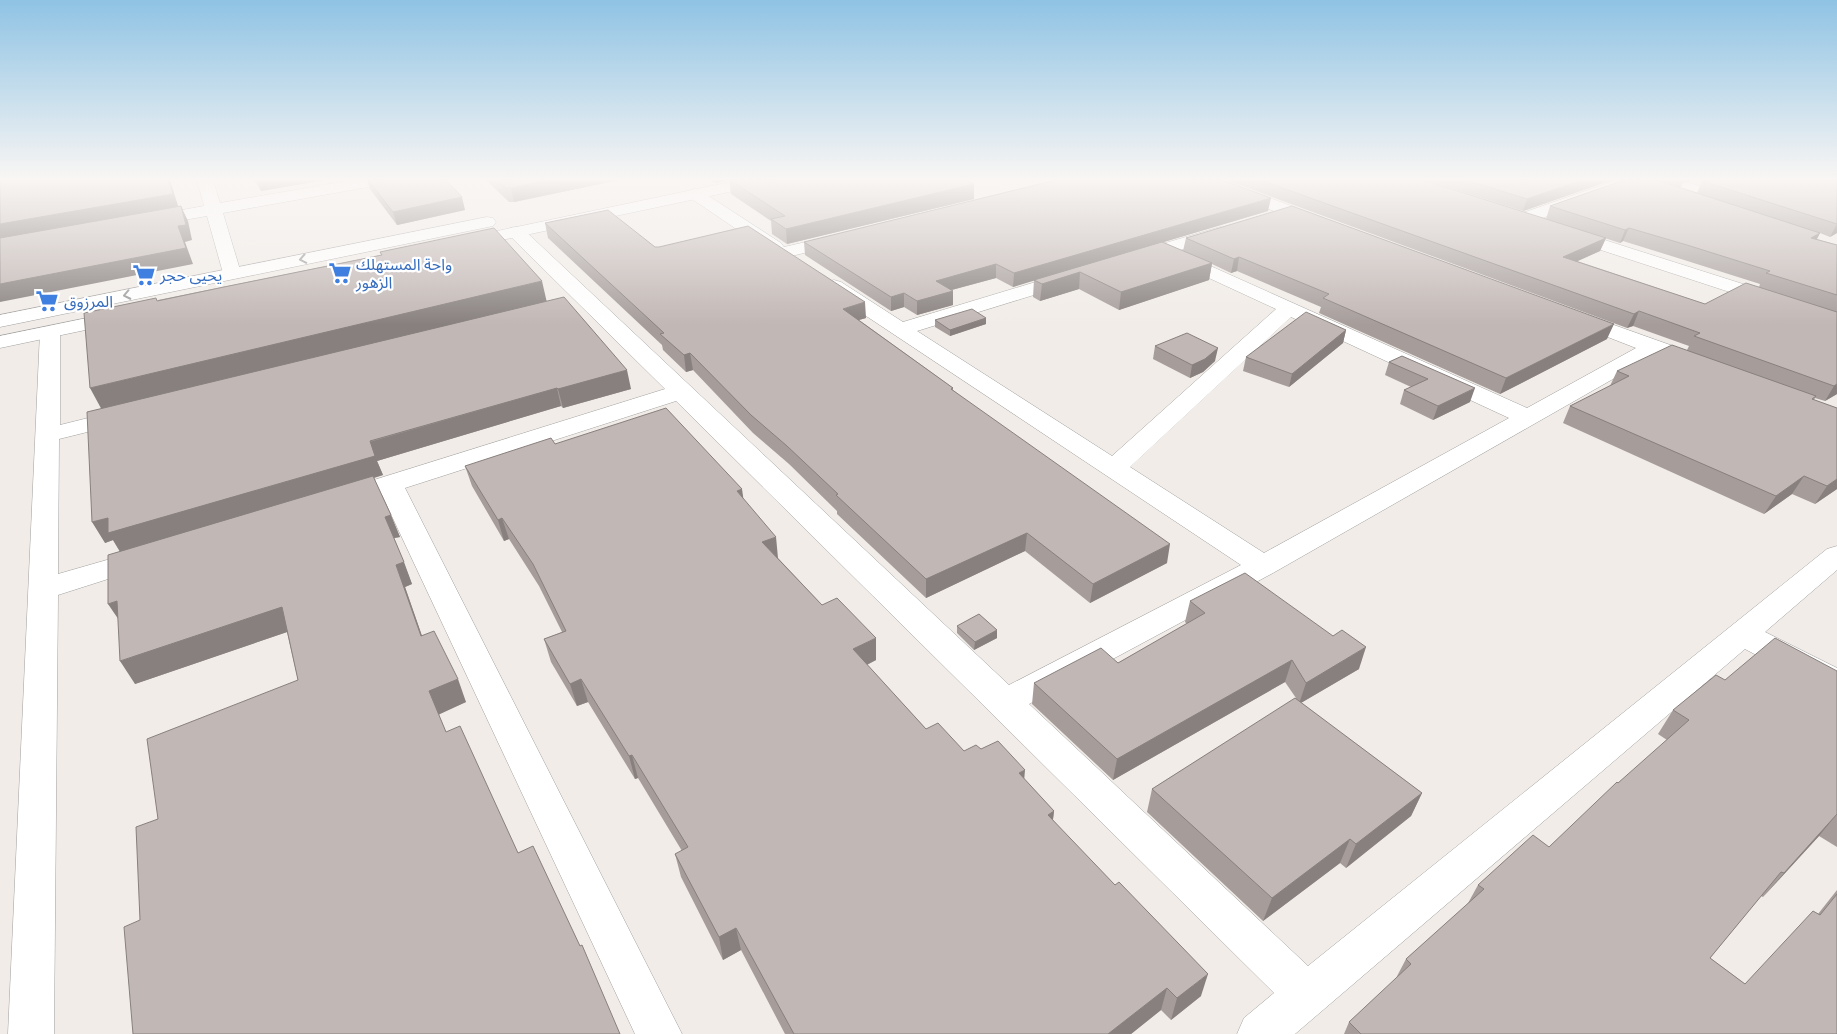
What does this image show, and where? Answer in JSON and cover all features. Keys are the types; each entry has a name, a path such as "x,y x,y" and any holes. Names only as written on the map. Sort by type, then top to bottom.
{"street":[{"path":"218,228 232,273"},
{"path":"0,321 232,273 472,228"},
{"path":"351,268 531,228"},
{"path":"750,228 783,253 1263,566"},
{"path":"1125,261 1234,228"},
{"path":"1551,228 1837,321"},
{"path":"516,232 576,304 680,392 1307,995"},
{"path":"783,253 859,234"},
{"path":"1162,250 1527,417"},
{"path":"900,329 1087,272"},
{"path":"1114,468 1289,308"},
{"path":"1560,312 1680,357"},
{"path":"0,342 138,313"},
{"path":"31,1034 50,332"},
{"path":"1003,703 1263,566 1653,347"},
{"path":"315,506 680,392"},
{"path":"48,435 144,411"},
{"path":"390,484 659,1034"},
{"path":"43,588 174,549"},
{"path":"1260,1034 1837,556"},
{"path":"1743,634 1837,683"}],"building":[{"path":"55,228 179,228 186,248 0,284 0,238"},
{"path":"494,228 542,281 90,388 84,313 156,298 157,301 382,255 380,252"},
{"path":"551,228 631,228 655,247 659,247 738,228 751,228 865,302 843,309 953,388 951,389 1170,544 1093,584 1027,533 926,579 836,495 838,494 787,446 751,415 690,353 684,355 660,334 664,333"},
{"path":"860,228 1167,228 1014,273 996,264 936,281 953,291 917,301 904,293 891,297 804,242"},
{"path":"1218,228 1353,228 1614,324 1506,378 1323,298 1329,294 1239,257 1234,259 1186,238"},
{"path":"1395,228 1575,228 1606,238 1563,257 1705,304 1746,283 1837,312 1837,384 1834,386 1694,336 1700,333 1639,311 1634,314"},
{"path":"1630,228 1805,228 1820,233 1811,238 1837,245 1837,295 1766,273 1770,271"},
{"path":"1162,242 1212,263 1121,292 1080,272 1042,284 1034,280"},
{"path":"564,297 627,370 370,441 375,456 108,533 108,518 92,522 87,412"},
{"path":"972,309 986,318 950,330 935,320"},
{"path":"1306,312 1346,330 1292,374 1246,357"},
{"path":"1187,333 1218,348 1205,359 1192,365 1155,346"},
{"path":"1672,345 1816,396 1812,399 1837,408 1837,479 1827,486 1804,476 1776,496 1570,406 1629,376 1617,371"},
{"path":"1402,356 1475,388 1438,406 1404,390 1428,379 1389,362"},
{"path":"666,408 742,489 737,491 776,537 762,542 822,605 837,598 876,638 853,649 926,729 938,723 964,751 976,745 981,749 998,741 1025,770 1019,773 1054,811 1048,815 1115,885 1119,882 1208,974 1177,998 1167,988 1108,1034 794,1034 736,928 719,937 675,854 688,847 632,755 629,756 581,679 570,684 544,639 566,631 533,564 502,518 498,520 465,466 551,438 555,444"},
{"path":"373,476 391,515 385,517 404,562 396,565 421,636 434,631 458,679 429,691 446,732 460,726 518,853 533,846 580,946 582,945 620,1034 133,1034 124,927 140,920 136,827 158,819 147,739 298,680 282,607 120,661 117,601 108,604 108,555"},
{"path":"1245,573 1333,636 1342,630 1366,647 1306,683 1292,660 1117,759 1034,683 1101,648 1118,663 1205,613 1190,601"},
{"path":"979,614 997,630 975,642 957,626"},
{"path":"1775,638 1837,671 1837,814 1784,873 1781,872 1710,958 1745,984 1813,911 1820,915 1837,894 1837,1034 1361,1034 1349,1022 1411,964 1406,959 1484,889 1478,885 1533,835 1549,847 1617,782 1689,720 1673,710 1716,675 1725,680"},
{"path":"1295,698 1422,793 1356,844 1350,839 1272,898 1152,789"}],"place":[{"name":"واحة المستهلك الزهور","path":"340,273"},
{"name":"يحيى حجر","path":"144,275"},
{"name":"المرزوق","path":"47,301"}]}
